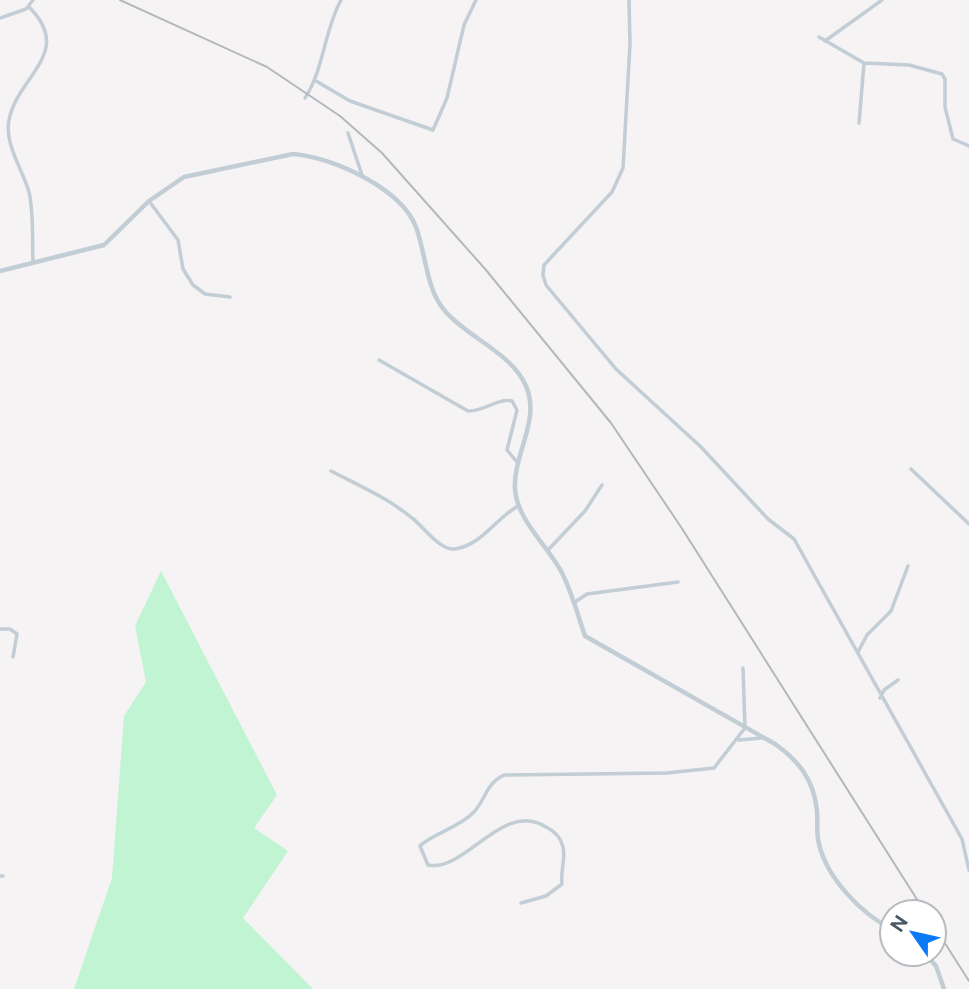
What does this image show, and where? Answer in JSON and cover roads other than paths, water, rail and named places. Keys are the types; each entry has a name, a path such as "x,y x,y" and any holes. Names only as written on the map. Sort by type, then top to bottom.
{"street":[{"path":"0,18 29,7 33,0"},
{"path":"305,98 316,81 324,44 341,0"},
{"path":"316,81 350,101 433,130 447,98 465,20 476,0"},
{"path":"629,0 631,44 623,168 612,192 544,265 542,275 546,285 616,369 701,447 768,519 794,539 831,609 850,635 880,698 962,839 969,870"},
{"path":"825,41 882,0"},
{"path":"29,7 41,20 47,33 46,47 38,69 12,106 7,130 29,193 33,265"},
{"path":"819,37 864,63 909,65 942,74 946,79 945,107 953,139 969,146"},
{"path":"859,123 864,63"},
{"path":"348,133 362,175"},
{"path":"0,271 33,265 104,245 149,201 184,177 280,156 307,155 362,175 403,207 415,225 435,294 443,309 508,363 526,386 531,412 517,462 515,491 518,506 548,550 575,601 585,636 784,750 807,776 817,810 818,843 824,859 862,909 878,920"},
{"path":"149,201 173,231 183,269 193,285 205,294 230,297"},
{"path":"380,360 468,411 478,411 502,400 512,401 517,410 507,450 517,462"},
{"path":"911,469 969,524"},
{"path":"331,471 389,503 446,547 455,549 475,541 518,506"},
{"path":"548,550 586,511 602,485"},
{"path":"859,657 858,650 867,635 891,611 908,566"},
{"path":"575,601 587,594 678,582"},
{"path":"0,629 10,629 17,634 13,657"},
{"path":"521,903 546,896 562,884 559,872 564,848 560,839 549,828 537,821 515,823 497,830 440,866 428,865 424,861 420,846 469,817 481,802 490,783 503,775 667,774 711,769 737,741 745,728 743,668"},
{"path":"880,698 884,690 898,680"},
{"path":"737,741 764,738"},
{"path":"937,968 944,989"}],"railway":[{"path":"120,0 267,67 340,116 382,153 486,270 611,423 681,527 916,898"},
{"path":"948,948 969,981"}]}
